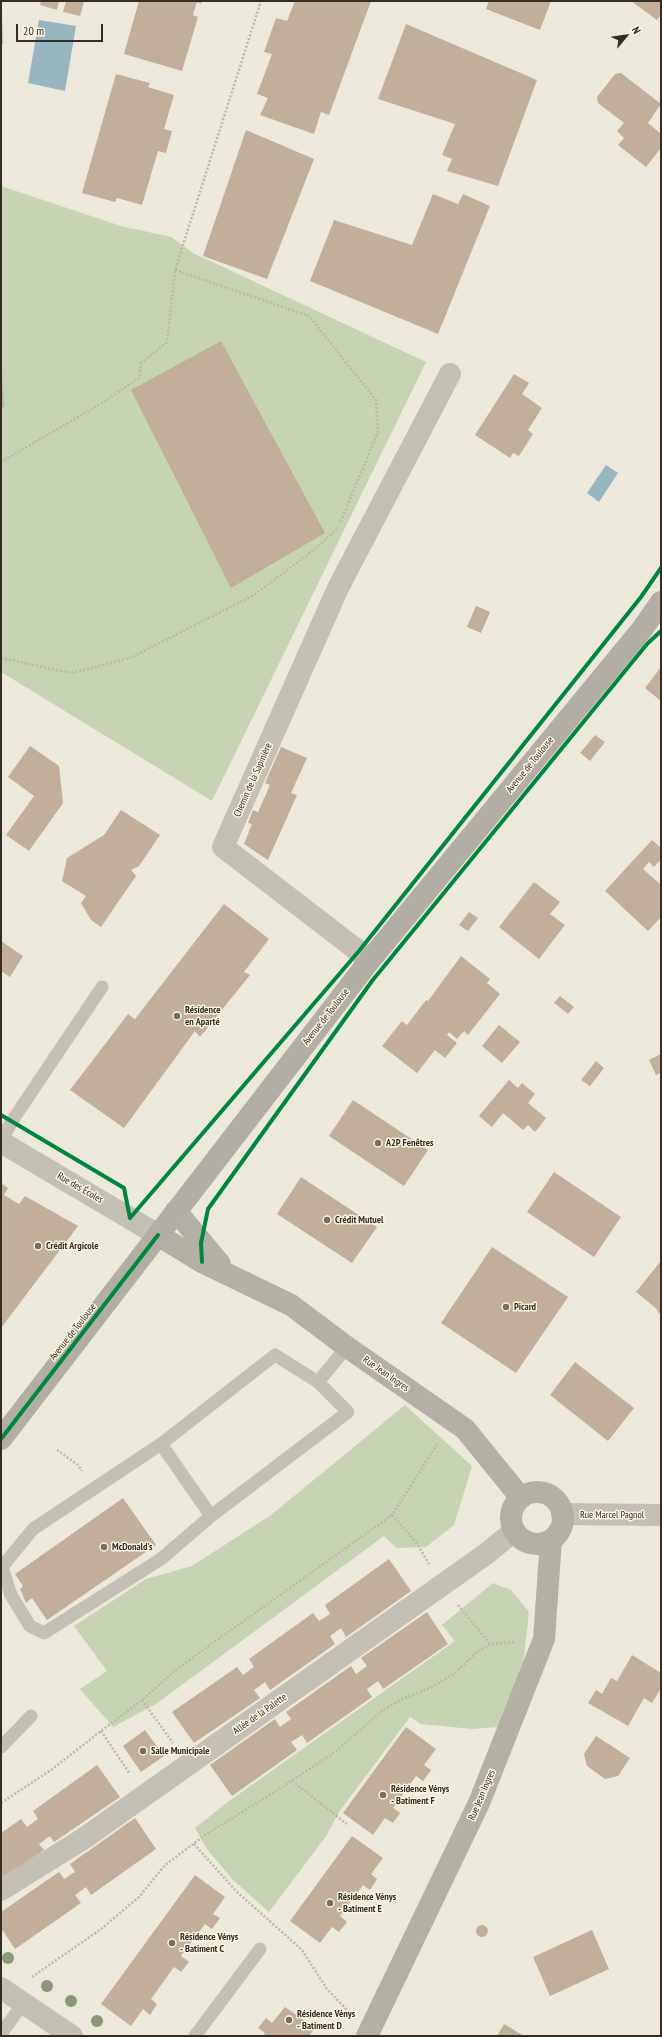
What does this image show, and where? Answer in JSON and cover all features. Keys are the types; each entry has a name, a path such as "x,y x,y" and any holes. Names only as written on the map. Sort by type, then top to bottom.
{"main road":[{"name":"Avenue de Toulouse","path":"1,1439 370,960 643,628 661,604"}],"street":[{"name":"Chemin de la Sapinière","path":"370,960 223,847 338,588 450,374"},
{"name":"Rue des Écoles","path":"1,1142 158,1234"},
{"path":"176,1211 201,1243 230,1275"},
{"name":"Rue Jean Ingres","path":"158,1234 202,1262 291,1305 347,1347 465,1429 521,1498"},
{"path":"529,1493 546,1494 554,1498 560,1506 562,1514 560,1529 551,1540 539,1544 522,1540 514,1531 511,1518 512,1510 521,1498 529,1493"},
{"name":"Rue Marcel Pagnol","path":"562,1514 661,1515"},
{"name":"Allée de la Palette","path":"1,1890 83,1839 442,1585 514,1531"},
{"name":"Rue Jean Ingres","path":"368,2033 479,1803 544,1639 551,1540"},
{"path":"13,1995 72,2036"}],"lane":[{"path":"1,1142 12,1121 102,987"},
{"path":"318,1382 347,1347"},
{"path":"275,1355 318,1382 348,1412 212,1516 161,1559 44,1633 30,1626 11,1595 2,1567 34,1529 161,1444 275,1355"},
{"path":"161,1444 212,1516"},
{"path":"1,1747 31,1716"},
{"path":"195,2036 260,1949"},
{"path":"1,2034 13,1995"}],"path":[{"path":"1,462 102,403 139,378 141,363 167,342 175,270 261,1"},
{"path":"1,658 71,673 130,658 254,595 315,549 338,528 378,432 376,400 309,316 175,270"},
{"path":"1,1803 51,1770 142,1700 178,1668 392,1515 452,1420"},
{"path":"57,1450 78,1465 96,1488"},
{"path":"392,1515 416,1542 442,1585 490,1644"},
{"path":"13,1995 24,1984 101,1929 139,1897 165,1865 194,1844 335,1752 383,1710 400,1700 432,1687 455,1673 476,1653 490,1644 544,1639"},
{"path":"142,1700 188,1764"},
{"path":"101,1731 144,1795"},
{"path":"292,1781 347,1824"},
{"path":"194,1844 236,1890 302,1950 327,1989 368,2033"}],"green space":[{"path":"1,186 121,226 171,237 193,253 426,362 212,801 1,672"},
{"path":"405,1405 472,1466 454,1525 426,1547 396,1548 384,1536 156,1704 113,1727 80,1689 107,1671 74,1626 146,1579 192,1566 271,1515"},
{"path":"493,1583 511,1590 529,1612 523,1667 498,1727 472,1729 421,1724 410,1717 339,1812 327,1835 269,1912 234,1881 206,1848 195,1828 229,1801 455,1641 442,1625"}],"water":[{"path":"39,20 76,26 65,91 28,83"},
{"path":"606,465 618,473 599,502 587,493"}],"building":[{"path":"41,1 59,1 57,10 40,5"},
{"path":"66,1 84,2 80,16 63,12"},
{"path":"139,1 202,1 201,4 197,2 193,15 198,17 182,71 124,54"},
{"path":"295,1 371,1 329,115 321,112 314,134 260,115 268,98 257,94 272,54 264,52 276,18 287,21"},
{"path":"489,1 551,1 540,30 486,9"},
{"path":"631,1 661,1 661,14 657,20"},
{"path":"2,14 3,44 1,44"},
{"path":"406,24 537,80 498,186 447,171 452,159 442,155 455,124 378,99"},
{"path":"621,73 661,104 648,123 661,134 661,148 646,167 618,145 624,138 617,131 624,123 598,103 597,97 615,74"},
{"path":"116,74 150,83 148,87 174,95 164,129 172,131 166,153 158,151 142,205 117,198 115,202 82,193"},
{"path":"246,130 314,159 267,279 203,256"},
{"path":"433,194 458,204 463,194 490,206 438,334 310,281 334,220 412,245"},
{"path":"221,341 325,533 231,588 131,390"},
{"path":"1,353 4,407 1,407"},
{"path":"514,374 529,383 522,394 542,408 528,430 533,434 519,456 513,453 510,458 475,435"},
{"path":"476,606 490,612 481,633 467,627"},
{"path":"661,667 661,701 645,688"},
{"path":"595,735 605,742 590,761 580,753"},
{"path":"30,746 59,766 63,803 29,851 6,835 34,796 8,777"},
{"path":"281,747 307,758 291,793 297,795 268,860 244,844 252,824 248,823 253,810 258,812 270,785 265,783"},
{"path":"121,810 160,835 139,866 131,870 136,876 101,927 91,920 81,903 86,896 62,881 67,858 104,835"},
{"path":"652,840 661,848 661,859 654,867 649,862 643,869 661,885 661,917 648,931 605,891"},
{"path":"534,882 560,902 550,914 565,925 539,959 499,927"},
{"name":"Résidence en Aparté","path":"224,904 269,939 244,972 250,975 200,1037 195,1031 124,1128 70,1090 128,1014 135,1019"},
{"path":"469,912 478,918 468,931 459,925"},
{"path":"1,941 23,956 10,977 1,971"},
{"path":"461,956 490,979 487,983 500,994 468,1035 464,1031 457,1039 449,1032 447,1035 457,1043 445,1058 435,1050 417,1073 382,1046 402,1021 407,1025 426,1000 428,1001"},
{"path":"560,996 574,1007 568,1014 554,1003"},
{"path":"499,1025 520,1042 502,1063 482,1046"},
{"path":"661,1054 661,1073 656,1075 649,1060"},
{"path":"596,1061 604,1068 590,1086 581,1080"},
{"path":"509,1080 518,1088 522,1083 535,1094 528,1103 546,1118 535,1132 528,1125 523,1130 503,1113 492,1127 479,1116"},
{"name":"A2P Fenêtres","path":"353,1100 428,1150 404,1186 329,1136"},
{"path":"554,1172 621,1217 594,1257 527,1212"},
{"name":"Crédit Mutuel","path":"301,1177 377,1227 352,1263 277,1214"},
{"path":"1,1183 8,1188 4,1195 19,1204 25,1196 78,1226 1,1328"},
{"name":"Picard","path":"492,1247 568,1297 516,1373 441,1323"},
{"path":"660,1262 661,1315 657,1311 658,1310 636,1292"},
{"path":"575,1362 634,1408 608,1441 550,1395"},
{"path":"123,1498 156,1545 47,1620 32,1598 26,1603 20,1589 23,1586 15,1574"},
{"path":"389,1559 411,1591 346,1637 341,1628 330,1636 335,1644 270,1690 265,1682 254,1690 260,1698 194,1743 172,1712 237,1667 243,1675 254,1667 249,1659 313,1613 319,1621 330,1614 325,1605"},
{"path":"427,1612 448,1644 383,1689 378,1681 367,1689 372,1697 307,1743 302,1735 291,1742 297,1750 232,1796 210,1765 275,1719 280,1727 291,1719 286,1712 351,1666 356,1674 367,1666 361,1658"},
{"path":"632,1655 661,1673 661,1688 652,1703 644,1698 628,1726 588,1703 596,1690 602,1694 611,1678 617,1681"},
{"name":"Résidence Vénys - Batiment F","path":"406,1727 436,1749 424,1765 431,1770 423,1781 416,1776 393,1808 400,1813 393,1823 385,1818 373,1835 343,1813"},
{"name":"Salle Municipale","path":"145,1730 164,1756 141,1772 123,1746"},
{"path":"596,1736 630,1758 618,1776 605,1779 587,1766 584,1754"},
{"path":"97,1765 120,1797 54,1842 50,1836 39,1844 44,1850 1,1880 1,1833 21,1819 27,1827 38,1819 33,1811"},
{"path":"135,1818 156,1849 91,1895 86,1887 75,1895 81,1903 15,1949 1,1928 1,1912 59,1872 64,1879 75,1872 70,1864"},
{"name":"Résidence Vénys - Batiment E","path":"352,1836 383,1858 371,1874 377,1879 370,1890 363,1885 340,1916 347,1922 339,1932 332,1927 320,1943 290,1921"},
{"name":"Résidence Vénys - Batiment C","path":"195,1875 225,1897 213,1914 220,1918 212,1929 205,1924 181,1956 189,1962 181,1972 174,1967 151,1999 157,2004 150,2015 143,2009 131,2026 101,2004"},
{"path":"482,1925 486,1927 488,1931 486,1935 482,1937 478,1935 476,1931 478,1927"},
{"path":"592,1930 609,1969 550,1996 533,1957"},
{"name":"Résidence Vénys - Batiment D","path":"285,2007 315,2028 309,2036 263,2036 265,2033 258,2028 266,2018 272,2023"},
{"path":"504,2024 524,2036 497,2036"}],"cycle path":[{"path":"130,1218 359,951 641,597 661,568"},
{"path":"202,1262 201,1243 208,1209 372,981 647,644 661,631"},
{"path":"1,1115 124,1188 130,1218"},
{"path":"1,1439 158,1235"}],"place":[{"name":"Résidence en Aparté","path":"177,1016"},
{"name":"A2P Fenêtres","path":"378,1143"},
{"name":"Crédit Mutuel","path":"327,1220"},
{"name":"Crédit Argicole","path":"38,1246"},
{"name":"Picard","path":"506,1307"},
{"name":"McDonald's","path":"104,1547"},
{"name":"Salle Municipale","path":"143,1751"},
{"name":"Résidence Vénys - Batiment F","path":"383,1795"},
{"name":"Résidence Vénys - Batiment E","path":"330,1903"},
{"name":"Résidence Vénys - Batiment C","path":"172,1943"},
{"name":"Résidence Vénys - Batiment D","path":"289,2020"}]}
